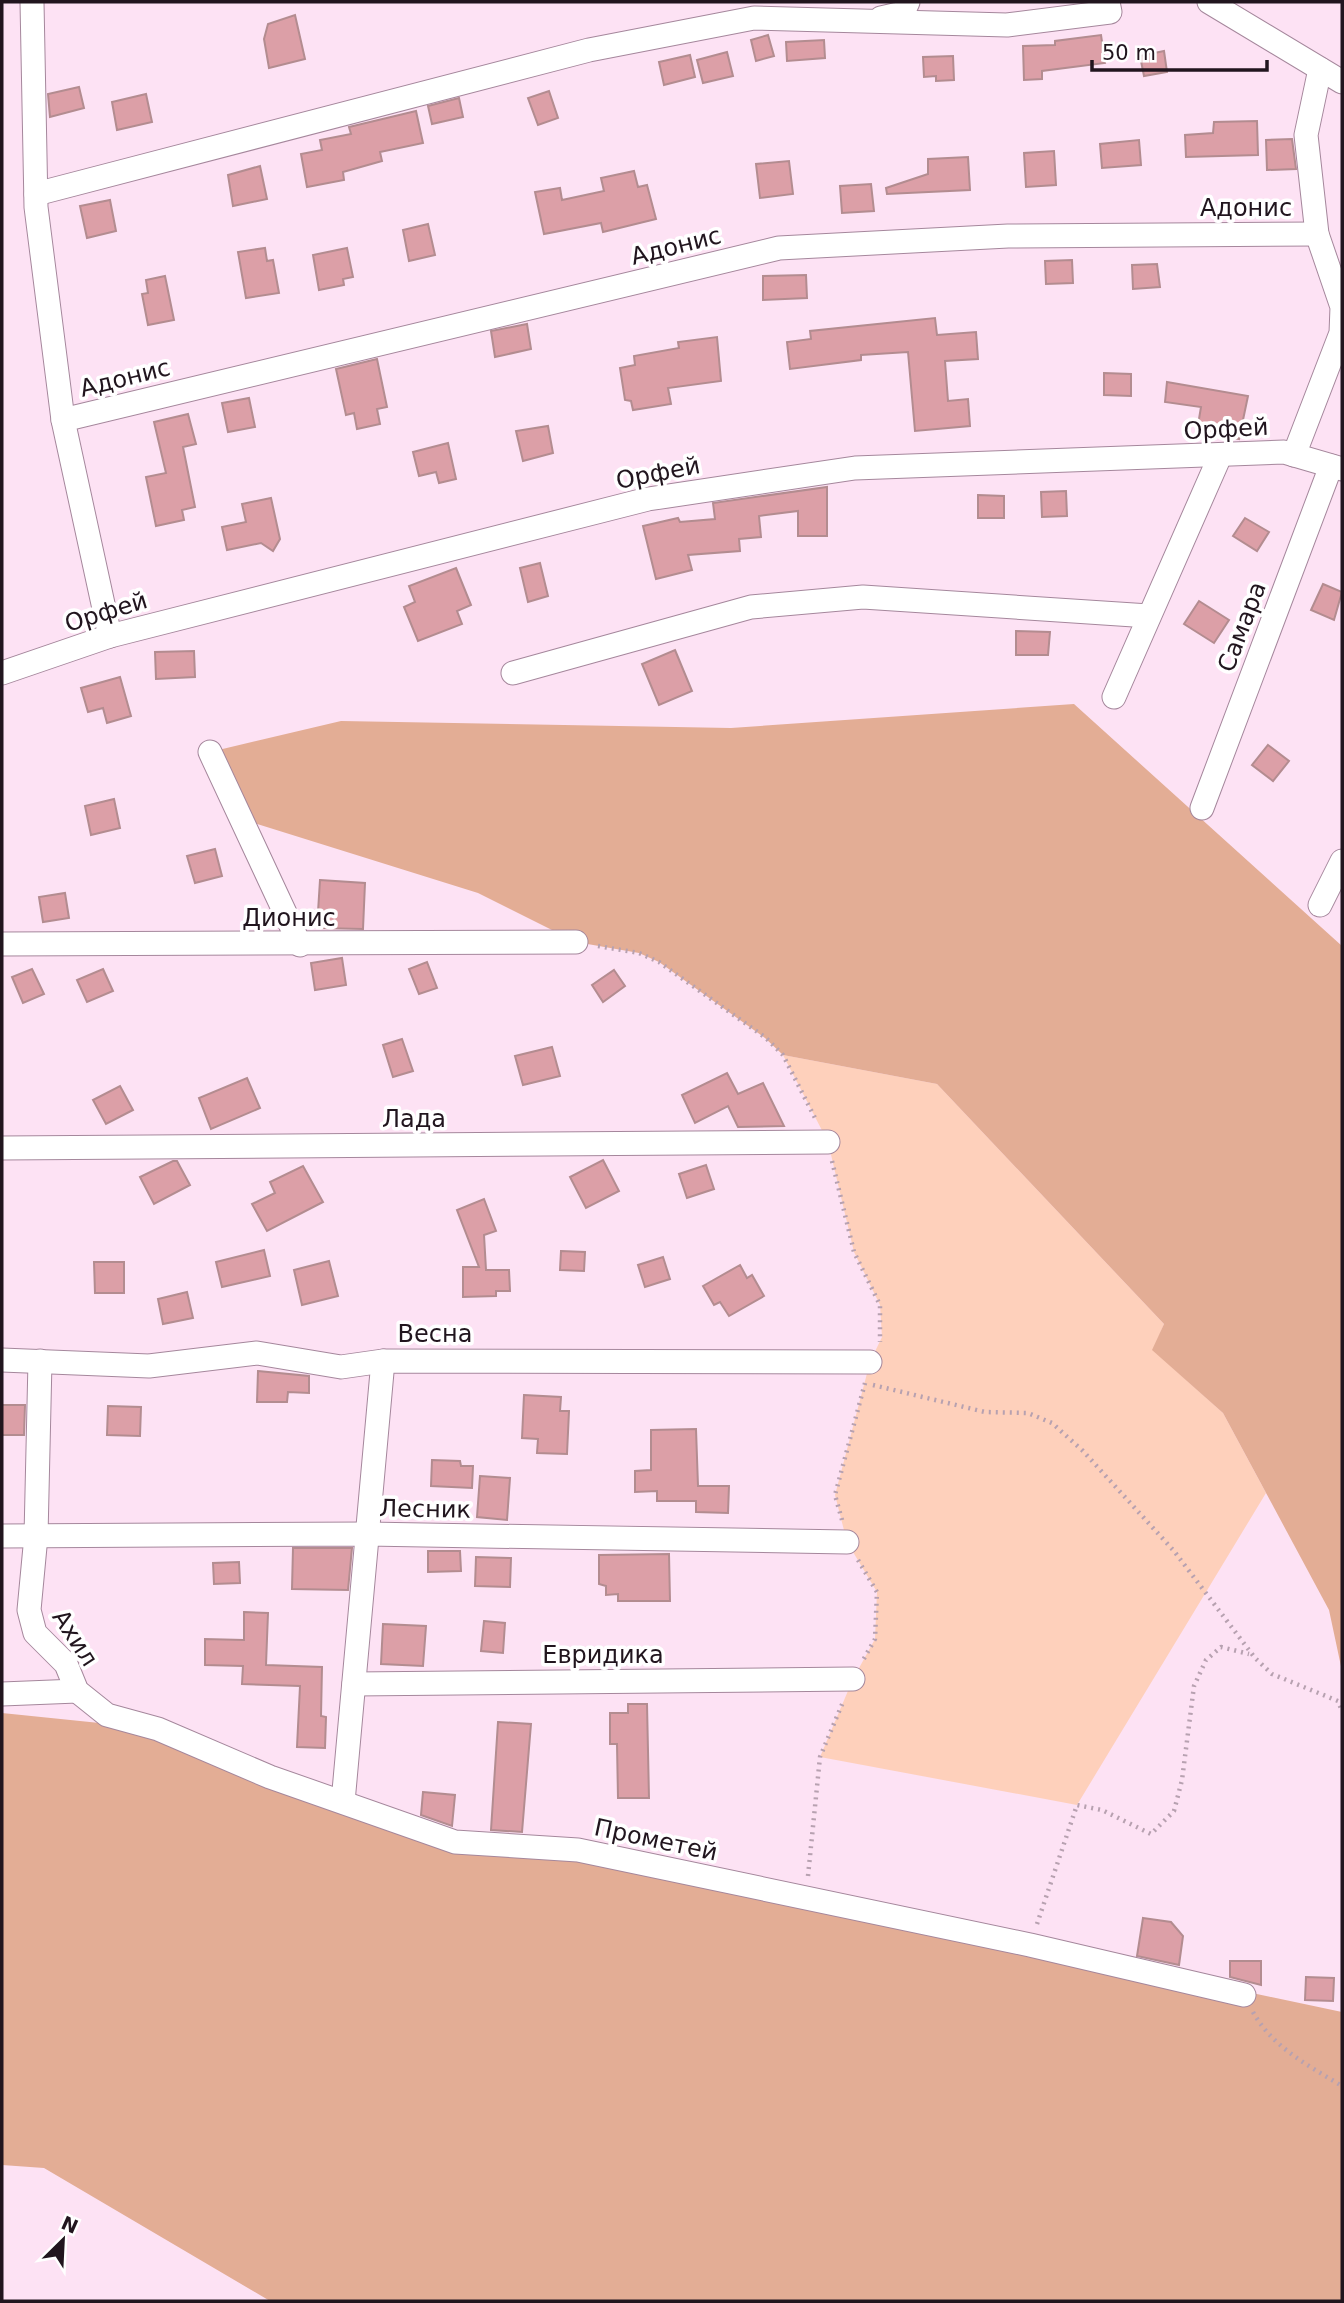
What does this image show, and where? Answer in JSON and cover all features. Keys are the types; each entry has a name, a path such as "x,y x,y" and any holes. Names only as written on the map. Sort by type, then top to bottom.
{"street":[{"path":"32,2 36,194 63,420 110,636"},
{"path":"864,23 904,13 908,2"},
{"path":"36,194 589,50 754,18 1007,25 1110,12 1108,2"},
{"path":"1209,2 1342,82"},
{"path":"1294,455 1341,333 1342,307 1317,234 1306,135 1320,69"},
{"name":"Адонис","path":"63,420 779,248 1009,236 1317,234"},
{"name":"Орфей","path":"2,673 110,636 648,499 855,468 1284,452 1336,467"},
{"path":"1114,697 1220,456"},
{"name":"Самара","path":"1202,808 1336,467"},
{"path":"513,673 751,607 863,597 1149,616"},
{"path":"210,752 300,945"},
{"path":"1320,905 1342,861"},
{"name":"Дионис","path":"2,944 576,942"},
{"name":"Лада","path":"2,1148 828,1142"},
{"name":"Весна","path":"2,1360 149,1366 257,1353 341,1367 383,1361 868,1373"},
{"name":"Ахил","path":"40,1361 36,1536 29,1610 35,1633 66,1664 77,1691"},
{"path":"343,1802 383,1361"},
{"name":"Лесник","path":"2,1536 367,1534 847,1542"},
{"name":"Евридика","path":"354,1684 853,1679"},
{"path":"2,1694 77,1691"},
{"name":"Прометей","path":"77,1691 107,1715 158,1729 270,1777 454,1842 578,1850 1030,1945 1244,1995"}],"path":[{"path":"868,1373 985,1412 1028,1413 1052,1423 1083,1451 1174,1551 1255,1658 1272,1674 1338,1701 1342,1711"},
{"path":"1030,1945 1077,1805 1102,1810 1151,1834 1174,1811 1182,1780 1194,1686 1206,1660 1221,1647 1244,1651 1255,1658"},
{"path":"1244,1995 1264,2033 1307,2065 1342,2086"}],"shaded area":[{"path":"1074,704 1342,946 1342,1671 1329,1610 1223,1413 1152,1350 1164,1324 937,1084 783,1055 765,1038 659,962 639,953 576,942 478,893 241,819 210,752 341,721 731,728"},
{"path":"783,1055 937,1084 1164,1324 1153,1350 1223,1413 1266,1493 1077,1805 820,1757 853,1679 875,1639 877,1592 847,1542 835,1495 870,1362 882,1337 880,1305 854,1252 828,1142"},
{"path":"2,1713 158,1729 455,1842 578,1850 1342,2012 1342,2301 270,2301 44,2168 2,2165"}],"building":[{"path":"295,15 305,59 269,68 264,39 268,24"},
{"path":"768,35 774,56 756,61 751,40"},
{"path":"1101,35 1105,63 1042,71 1042,79 1024,80 1023,46 1055,45 1055,41"},
{"path":"824,40 825,58 787,61 786,42"},
{"path":"1164,51 1167,72 1144,76 1140,56"},
{"path":"727,52 733,76 703,83 697,60"},
{"path":"690,55 695,77 664,85 659,62"},
{"path":"953,56 954,80 936,81 936,76 924,77 923,57"},
{"path":"79,87 84,108 50,117 48,94"},
{"path":"549,91 558,118 538,125 528,98"},
{"path":"146,94 152,122 117,130 112,102"},
{"path":"459,98 463,117 432,124 428,106"},
{"path":"416,111 423,143 380,152 382,161 343,172 344,180 307,187 301,154 322,150 320,140 351,134 349,127"},
{"path":"1257,121 1258,155 1186,157 1185,135 1213,133 1214,122"},
{"path":"1292,139 1296,169 1267,170 1266,140"},
{"path":"1139,140 1141,165 1102,168 1100,144"},
{"path":"1054,151 1056,185 1026,187 1024,153"},
{"path":"968,157 970,190 887,194 886,188 928,174 928,159"},
{"path":"789,161 793,194 760,198 756,164"},
{"path":"260,166 267,199 233,206 228,175"},
{"path":"634,171 638,187 647,185 656,219 603,232 601,223 544,234 535,192 560,188 562,200 604,191 601,178"},
{"path":"871,184 874,211 842,213 840,186"},
{"path":"110,200 116,231 87,238 80,206"},
{"path":"428,224 435,255 409,261 403,230"},
{"path":"265,248 267,261 273,260 279,293 246,298 238,252"},
{"path":"347,248 353,277 343,279 344,285 319,290 313,255"},
{"path":"1072,260 1073,283 1046,284 1045,261"},
{"path":"1157,264 1160,287 1133,289 1132,265"},
{"path":"806,275 807,298 763,300 763,276"},
{"path":"165,276 174,320 148,325 142,294 148,293 146,280"},
{"path":"935,318 937,335 976,332 978,359 945,361 948,401 968,399 970,426 915,431 908,352 861,355 861,360 790,369 787,342 811,339 810,331"},
{"path":"527,324 531,349 495,357 491,331"},
{"path":"717,337 721,381 668,388 671,404 633,410 631,401 625,400 620,368 635,365 634,356 679,348 678,342"},
{"path":"377,359 387,407 377,409 380,424 357,429 354,413 346,415 336,369"},
{"path":"1104,373 1131,374 1131,396 1104,395"},
{"path":"1167,382 1248,396 1239,439 1197,431 1201,407 1165,402"},
{"path":"249,398 255,427 228,432 222,403"},
{"path":"188,414 196,444 183,447 195,507 182,510 184,520 156,526 146,477 166,473 154,422"},
{"path":"548,426 553,453 523,461 516,431"},
{"path":"448,443 456,479 439,483 436,472 419,476 413,452"},
{"path":"827,487 827,536 798,536 798,511 759,516 761,537 739,539 740,551 688,555 692,570 656,579 643,526 678,518 680,522 715,519 713,503"},
{"path":"1066,491 1067,516 1042,517 1041,492"},
{"path":"978,495 1004,496 1004,518 978,518"},
{"path":"271,498 280,539 273,551 261,543 227,550 222,527 246,522 242,504"},
{"path":"1245,518 1269,532 1257,551 1233,536"},
{"path":"540,563 548,596 528,602 520,568"},
{"path":"456,568 471,605 457,611 462,624 418,641 404,607 415,602 409,586"},
{"path":"1323,584 1342,592 1334,620 1311,610"},
{"path":"1199,601 1229,620 1214,643 1184,624"},
{"path":"1016,631 1050,632 1048,655 1016,655"},
{"path":"675,650 692,691 659,705 642,664"},
{"path":"194,651 195,677 156,679 155,652"},
{"path":"120,677 131,716 107,723 103,708 88,712 81,688"},
{"path":"1268,745 1289,761 1273,781 1252,765"},
{"path":"114,799 120,828 91,835 85,806"},
{"path":"215,849 222,876 195,883 187,856"},
{"path":"320,880 365,883 363,929 317,928"},
{"path":"65,893 69,918 43,922 39,897"},
{"path":"342,958 346,985 315,990 311,963"},
{"path":"427,962 437,988 419,994 409,969"},
{"path":"32,969 44,994 23,1003 12,977"},
{"path":"103,969 113,991 87,1002 77,980"},
{"path":"614,970 625,986 603,1002 592,985"},
{"path":"402,1039 413,1071 393,1077 383,1045"},
{"path":"552,1047 560,1076 523,1085 515,1056"},
{"path":"727,1073 738,1094 763,1083 784,1126 738,1127 728,1106 695,1123 682,1095"},
{"path":"247,1078 260,1108 211,1129 199,1098"},
{"path":"120,1086 133,1110 106,1124 93,1100"},
{"path":"603,1160 619,1191 586,1208 570,1177"},
{"path":"177,1161 190,1185 154,1204 140,1177"},
{"path":"706,1165 714,1189 687,1198 679,1174"},
{"path":"303,1166 323,1202 267,1231 252,1204 275,1193 270,1182"},
{"path":"484,1199 496,1231 484,1235 486,1270 509,1270 510,1291 496,1291 496,1296 463,1297 463,1267 479,1267 457,1210"},
{"path":"264,1250 270,1276 222,1287 216,1262"},
{"path":"561,1251 585,1252 584,1271 560,1270"},
{"path":"663,1257 670,1279 645,1287 638,1265"},
{"path":"329,1261 338,1296 302,1305 294,1270"},
{"path":"94,1262 124,1262 124,1293 95,1293"},
{"path":"740,1265 747,1278 752,1275 764,1296 729,1316 720,1302 714,1305 703,1286"},
{"path":"187,1292 193,1318 163,1324 158,1299"},
{"path":"258,1371 309,1376 309,1393 288,1392 287,1402 257,1402"},
{"path":"524,1395 561,1397 560,1411 569,1411 567,1454 537,1453 538,1439 522,1438"},
{"path":"2,1405 25,1405 24,1435 2,1435"},
{"path":"108,1406 141,1407 140,1436 107,1435"},
{"path":"696,1429 698,1486 729,1486 728,1513 696,1512 696,1501 657,1501 657,1491 635,1492 635,1471 651,1470 651,1430"},
{"path":"432,1460 460,1461 461,1466 473,1466 472,1488 431,1486"},
{"path":"480,1476 510,1478 507,1520 477,1517"},
{"path":"293,1548 352,1548 348,1590 292,1589"},
{"path":"428,1551 460,1551 461,1571 428,1572"},
{"path":"669,1554 670,1601 618,1601 618,1594 606,1595 606,1586 599,1584 599,1555"},
{"path":"476,1557 511,1558 510,1587 475,1586"},
{"path":"239,1562 240,1583 214,1584 213,1563"},
{"path":"244,1612 268,1613 266,1665 322,1667 321,1716 326,1717 325,1748 297,1747 300,1686 242,1684 243,1666 205,1665 205,1639 244,1640"},
{"path":"484,1621 505,1623 503,1653 481,1651"},
{"path":"383,1624 426,1626 423,1666 381,1664"},
{"path":"628,1704 647,1704 649,1798 618,1798 617,1744 610,1744 610,1713 628,1713"},
{"path":"498,1722 531,1724 522,1832 491,1830"},
{"path":"423,1792 455,1795 452,1826 421,1815"},
{"path":"1143,1918 1171,1922 1183,1936 1179,1965 1137,1956"},
{"path":"1230,1961 1261,1961 1261,1985 1230,1977"},
{"path":"1306,1977 1334,1978 1333,2001 1305,2000"}]}
